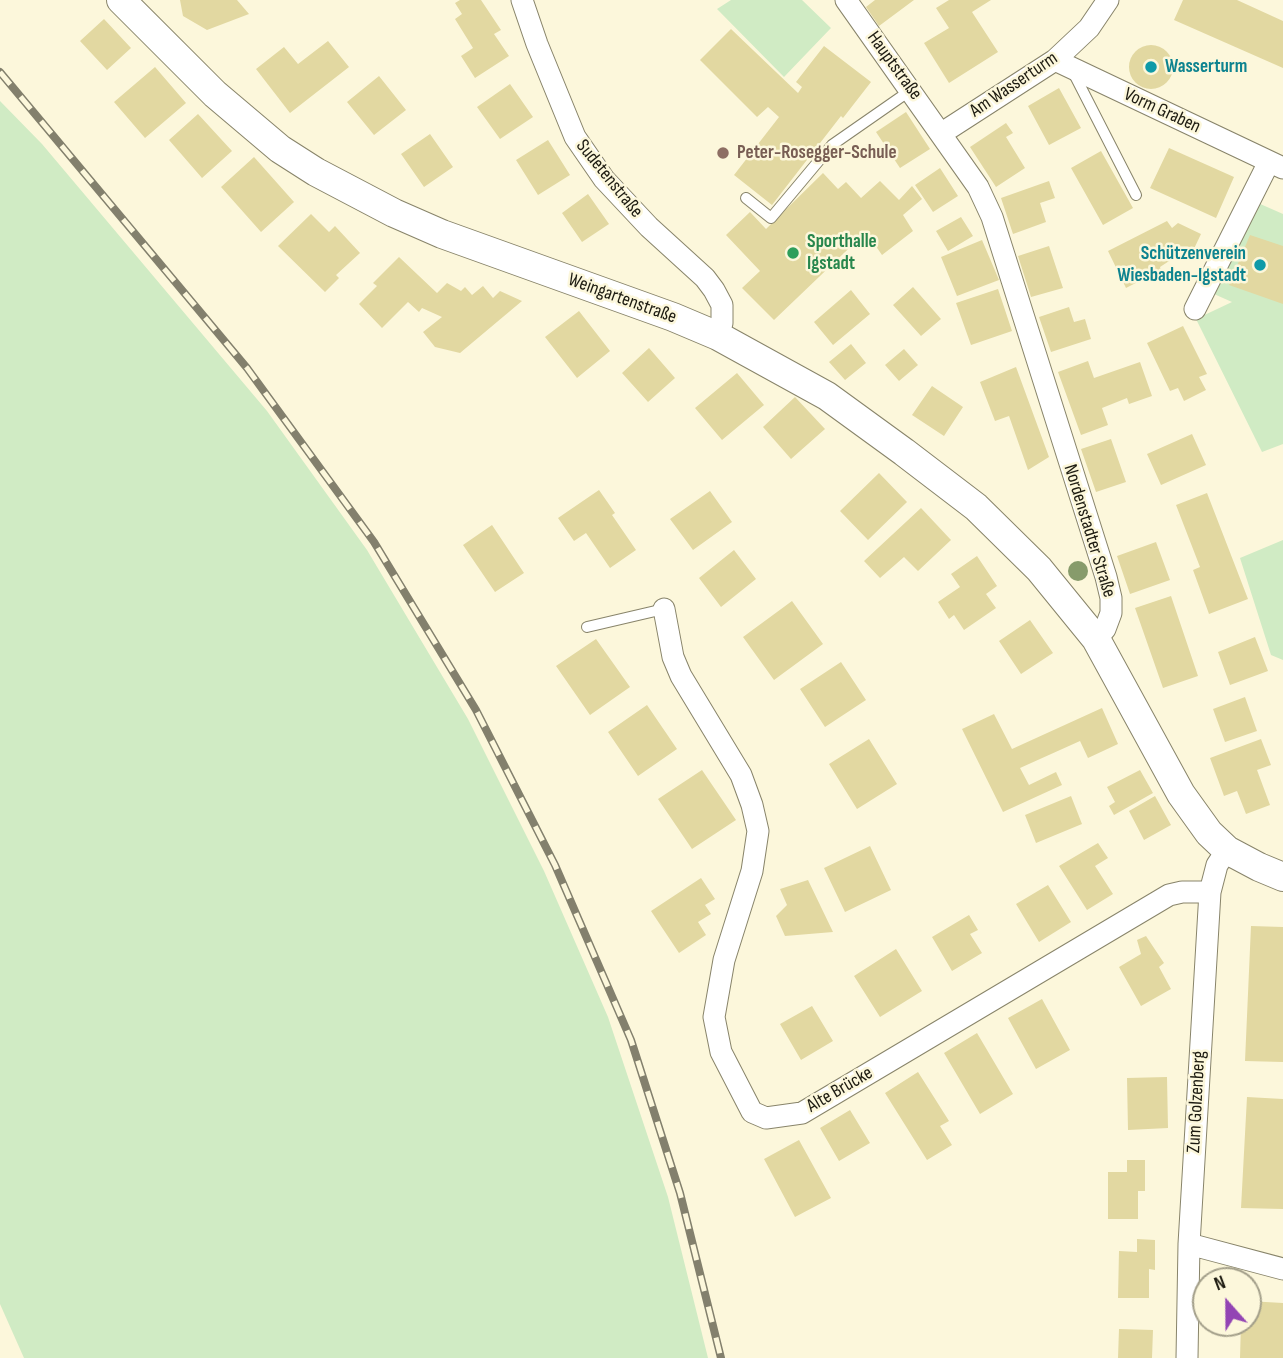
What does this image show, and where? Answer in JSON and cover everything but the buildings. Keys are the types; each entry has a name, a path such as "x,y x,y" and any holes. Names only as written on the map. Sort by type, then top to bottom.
{"street":[{"name":"Weingartenstraße","path":"121,0 215,94 281,149 316,172 372,202 442,234 718,336 827,396 976,507 1039,569 1096,639"},
{"name":"Sudetenstraße","path":"522,0 575,138 613,188 714,290 722,305 722,323 718,336"},
{"name":"Hauptstraße","path":"846,0 942,133"},
{"name":"Am Wasserturm","path":"942,133 1063,64 1108,0"},
{"name":"Vorm Graben","path":"1063,64 1276,165 1195,309"},
{"name":"Nordenstadter Straße","path":"942,133 978,187 992,217 1106,577 1111,613 1105,629 1096,639"},
{"name":"Alte Brücke","path":"664,609 673,657 681,676 741,775 758,831 752,871 724,960 714,1017 721,1052 752,1111 766,1118 802,1113 1169,895 1210,892"},
{"path":"1096,639 1196,817 1227,850 1283,877"},
{"name":"Zum Golzenberg","path":"1187,1358 1189,1244 1210,892 1217,865 1227,850"},
{"path":"1189,1244 1283,1269"}],"lane":[{"path":"1063,64 1136,195"},
{"path":"747,198 771,218 832,145 911,90"},
{"path":"587,627 664,609"}],"green space":[{"path":"731,0 802,0 831,28 784,77 717,9"},
{"path":"0,101 42,144 267,411 367,550 468,719 544,871 608,1017 668,1197 708,1358 24,1358 0,1304"},
{"path":"1258,203 1283,214 1283,444 1262,452 1196,319 1232,302 1214,294"},
{"path":"1283,540 1283,660 1271,655 1240,558"}],"railway":[{"path":"0,72 247,368 374,542 476,710 555,865 631,1040 680,1193 721,1358"}],"place":[{"name":"Wasserturm","path":"1151,67"},
{"name":"Peter-Rosegger-Schule","path":"723,153"},
{"name":"Sporthalle Igstadt","path":"793,253"},
{"name":"Schützenverein Wiesbaden-Igstadt","path":"1260,265"}]}
